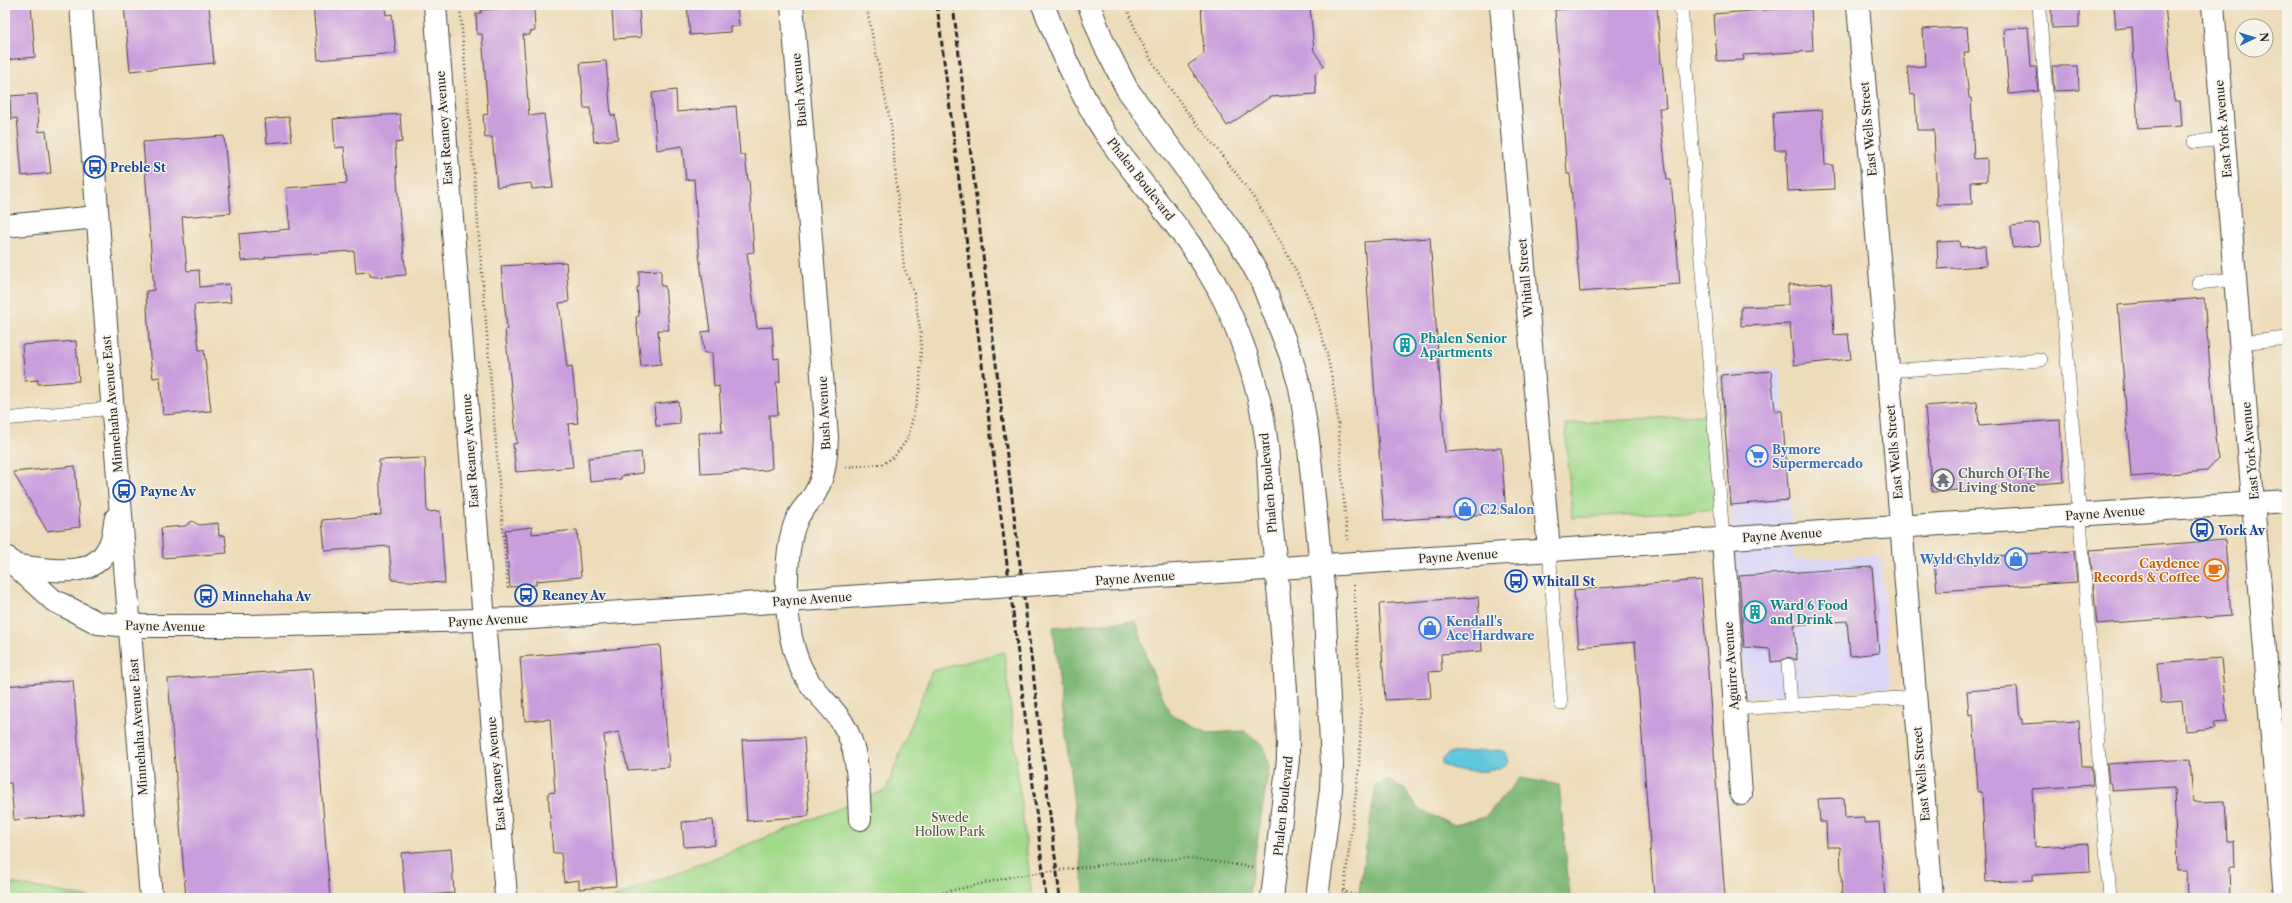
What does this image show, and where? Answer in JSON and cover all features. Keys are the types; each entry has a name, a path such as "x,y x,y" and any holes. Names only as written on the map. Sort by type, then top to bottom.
{"street":[{"name":"Minnehaha Avenue East","path":"80,5 151,898"},
{"name":"East Reaney Avenue","path":"435,5 506,896"},
{"name":"Bush Avenue","path":"792,5 827,437 824,467 816,490 798,517 792,534 789,554 787,601 791,636 803,671 809,683 834,710 844,725 850,742 856,762 860,818"},
{"name":"Phalen Boulevard","path":"1043,5 1064,58 1093,113 1117,150 1180,229 1223,300 1236,328 1258,400 1267,444 1288,725 1288,759 1272,898"},
{"path":"1089,5 1103,42 1127,89 1239,241 1261,280 1276,315 1292,360 1305,411 1321,565 1332,766 1326,894"},
{"name":"Whitall Street","path":"1501,5 1549,550"},
{"name":"East Wells Street","path":"1858,5 1914,697 1932,898"},
{"name":"East York Avenue","path":"2213,5 2285,898"},
{"path":"5,226 97,217"},
{"path":"11,561 80,571 99,562 111,542 120,495"},
{"name":"Payne Avenue","path":"11,561 53,600 98,624 130,626 248,626 483,620 1277,569 2287,501"},
{"name":"Aguirre Avenue","path":"1723,538 1741,794"}],"lane":[{"path":"1681,5 1723,538"},
{"path":"2039,5 2110,898"},
{"path":"2194,142 2224,139"},
{"path":"2198,283 2235,279"},
{"path":"2240,343 2287,338"},
{"path":"1887,371 2041,360"},
{"path":"5,419 112,408"},
{"path":"1549,550 1560,704"},
{"path":"1788,665 1791,705"},
{"path":"1735,709 1914,697"}],"path":[{"path":"460,5 508,591"},
{"path":"824,467 866,467 883,464 895,456 908,438 920,387 921,335 914,293 904,267 891,125 866,5"},
{"path":"1343,898 1359,768"},
{"path":"918,898 1015,876 1109,864 1189,858 1253,868"},
{"path":"1326,894 1366,898"}],"shaded area":[{"path":"1780,368 1794,560 1880,555 1891,687 1745,697 1720,372"}],"green space":[{"path":"1713,414 1721,509 1572,518 1565,424"},
{"path":"1136,621 1150,667 1170,714 1208,733 1244,731 1264,747 1269,768 1248,898 1085,898 1053,627"},
{"name":"Swede Hollow Park","path":"1004,652 1032,898 613,898 886,790 932,671"},
{"path":"1520,778 1559,785 1570,898 1358,898 1376,785 1388,780 1404,789 1419,810 1455,825 1485,817"},
{"path":"5,882 92,898 5,898"}],"water":[{"path":"1499,750 1506,752 1509,762 1495,769 1476,772 1457,769 1442,764 1442,758 1450,753"}],"building":[{"path":"8,5 31,5 35,57 5,60 5,7 9,7"},
{"path":"124,5 209,5 214,63 130,71"},
{"path":"313,5 385,5 386,15 392,14 396,53 318,60"},
{"path":"687,5 737,5 739,26 730,26 730,32 690,35"},
{"path":"1201,5 1310,5 1314,51 1324,66 1315,73 1316,94 1270,97 1227,126 1188,65 1204,54"},
{"path":"1607,5 1657,5 1666,108 1659,108 1667,180 1671,180 1680,284 1580,292 1570,174 1567,174 1555,10"},
{"path":"2051,5 2079,5 2079,27 2052,28"},
{"path":"2114,5 2165,5 2174,101 2180,101 2182,126 2138,129 2132,27 2116,29"},
{"path":"1811,6 1813,51 1743,55 1744,60 1717,61 1714,14"},
{"path":"534,7 535,31 530,32 530,35 523,35 529,116 544,114 553,187 532,189 531,183 497,187 492,137 485,138 483,115 488,114 482,34 477,34 476,13 481,13 481,10"},
{"path":"639,9 641,37 614,39 612,11"},
{"path":"1967,27 1969,52 1964,52 1969,98 1971,98 1974,159 1987,158 1987,181 1971,182 1972,204 1937,205 1934,130 1917,130 1915,94 1910,95 1907,67 1925,66 1923,29"},
{"path":"2028,27 2031,67 2036,67 2038,91 2009,94 2004,29"},
{"path":"606,61 611,115 615,115 618,139 594,142 590,108 584,108 580,63"},
{"path":"2052,66 2078,66 2079,90 2054,91"},
{"path":"676,90 677,112 736,106 740,155 745,155 749,180 754,252 747,253 757,328 772,327 774,359 779,358 780,382 776,382 778,415 769,415 772,468 767,470 701,474 699,433 722,432 719,386 714,387 712,353 704,353 702,332 710,331 699,255 694,179 686,180 682,146 657,150 652,93"},
{"path":"37,94 39,132 46,131 51,173 22,176 17,118 11,119 10,96"},
{"path":"1822,110 1825,165 1833,165 1834,189 1788,191 1786,150 1775,150 1773,113"},
{"path":"400,114 402,142 395,143 399,209 406,275 376,277 370,276 370,272 356,273 354,251 265,257 265,259 241,261 239,234 290,229 286,188 347,183 344,147 335,148 333,119"},
{"path":"289,117 292,141 267,143 265,119"},
{"path":"224,136 231,213 182,217 187,271 199,270 200,287 229,284 231,302 194,305 199,350 204,350 211,411 163,415 160,377 153,378 150,357 146,291 154,290 143,142"},
{"path":"2039,223 2041,245 2013,248 2011,226"},
{"name":"Phalen Senior Apartments","path":"1430,238 1445,452 1501,448 1506,513 1384,521 1364,242"},
{"path":"1959,241 1960,247 1985,246 1986,266 1938,269 1937,242"},
{"path":"566,262 569,302 559,303 567,367 572,366 578,423 568,424 573,467 516,472 513,444 517,443 505,330 507,329 501,266"},
{"path":"661,270 661,286 665,286 669,330 658,330 661,364 641,366 636,317 639,316 637,287 639,287 639,271"},
{"path":"1831,283 1834,335 1848,334 1851,359 1794,365 1790,324 1741,326 1741,307 1788,305 1788,285"},
{"path":"2204,298 2218,459 2207,471 2131,477 2118,305"},
{"path":"76,341 79,381 38,384 38,380 25,381 22,345"},
{"name":"Bymore Supermercado","path":"1771,371 1775,411 1782,411 1789,500 1731,505 1721,375"},
{"path":"678,401 680,424 656,426 654,404"},
{"path":"1977,402 1979,426 2060,420 2064,482 1932,492 1925,406"},
{"path":"641,452 643,473 621,476 621,479 590,482 588,458"},
{"path":"425,458 427,512 440,511 445,583 392,580 389,546 325,551 322,520 381,515 379,460"},
{"path":"75,466 80,527 47,531 13,472"},
{"path":"192,521 199,525 218,523 219,536 225,535 227,553 163,558 161,528 185,526"},
{"path":"532,527 532,534 577,530 581,577 536,581 536,585 510,587 505,530"},
{"path":"2225,540 2231,616 2206,618 2206,616 2097,624 2090,550"},
{"path":"2074,551 2077,582 1937,591 1934,560"},
{"path":"1872,567 1879,653 1850,656 1847,621 1794,625 1797,660 1788,657 1781,661 1771,662 1770,649 1744,647 1739,576"},
{"path":"1701,580 1725,898 1654,898 1635,642 1579,647 1574,590"},
{"name":"Kendall's Ace Hardware","path":"1478,597 1482,651 1441,654 1442,671 1429,672 1431,698 1385,700 1379,604"},
{"path":"660,645 669,767 628,770 619,732 604,735 616,886 579,889 579,880 564,882 561,853 553,853 548,793 555,792 550,719 525,721 520,657"},
{"path":"2221,658 2227,722 2214,723 2215,728 2185,731 2182,701 2161,703 2157,663"},
{"path":"312,669 330,898 186,898 168,679"},
{"path":"73,680 84,815 14,820 11,783 5,783 5,686"},
{"path":"2017,687 2020,719 2022,719 2022,724 2079,721 2082,766 2091,766 2093,785 2032,789 2035,847 2089,844 2090,872 2033,875 2033,880 1986,882 1982,792 1978,792 1973,714 1969,715 1967,691"},
{"path":"804,738 809,816 747,821 742,740"},
{"path":"2190,759 2193,802 2225,801 2227,841 2234,841 2235,867 2229,867 2230,898 2188,898 2187,870 2177,870 2174,787 2112,791 2112,783 2109,783 2107,764"},
{"path":"1844,798 1845,818 1864,817 1864,823 1879,822 1885,898 1842,898 1840,847 1827,847 1826,822 1820,822 1818,799"},
{"path":"713,820 715,845 684,847 682,822"},
{"path":"451,849 454,893 405,897 401,853"}],"railway":[{"path":"937,5 1015,628 1046,898"},
{"path":"953,5 1060,898"}],"place":[{"name":"Preble St","path":"95,167"},
{"name":"Phalen Senior Apartments","path":"1405,345"},
{"name":"Bymore Supermercado","path":"1757,456"},
{"name":"Church Of The Living Stone","path":"1943,480"},
{"name":"Payne Av","path":"124,491"},
{"name":"C2 Salon","path":"1465,509"},
{"name":"York Av","path":"2202,530"},
{"name":"Wyld Chyldz","path":"2016,559"},
{"name":"Caydence Records & Coffee","path":"2215,570"},
{"name":"Whitall St","path":"1516,581"},
{"name":"Reaney Av","path":"526,595"},
{"name":"Minnehaha Av","path":"206,596"},
{"name":"Ward 6 Food and Drink","path":"1755,612"},
{"name":"Kendall's Ace Hardware","path":"1430,628"}]}
